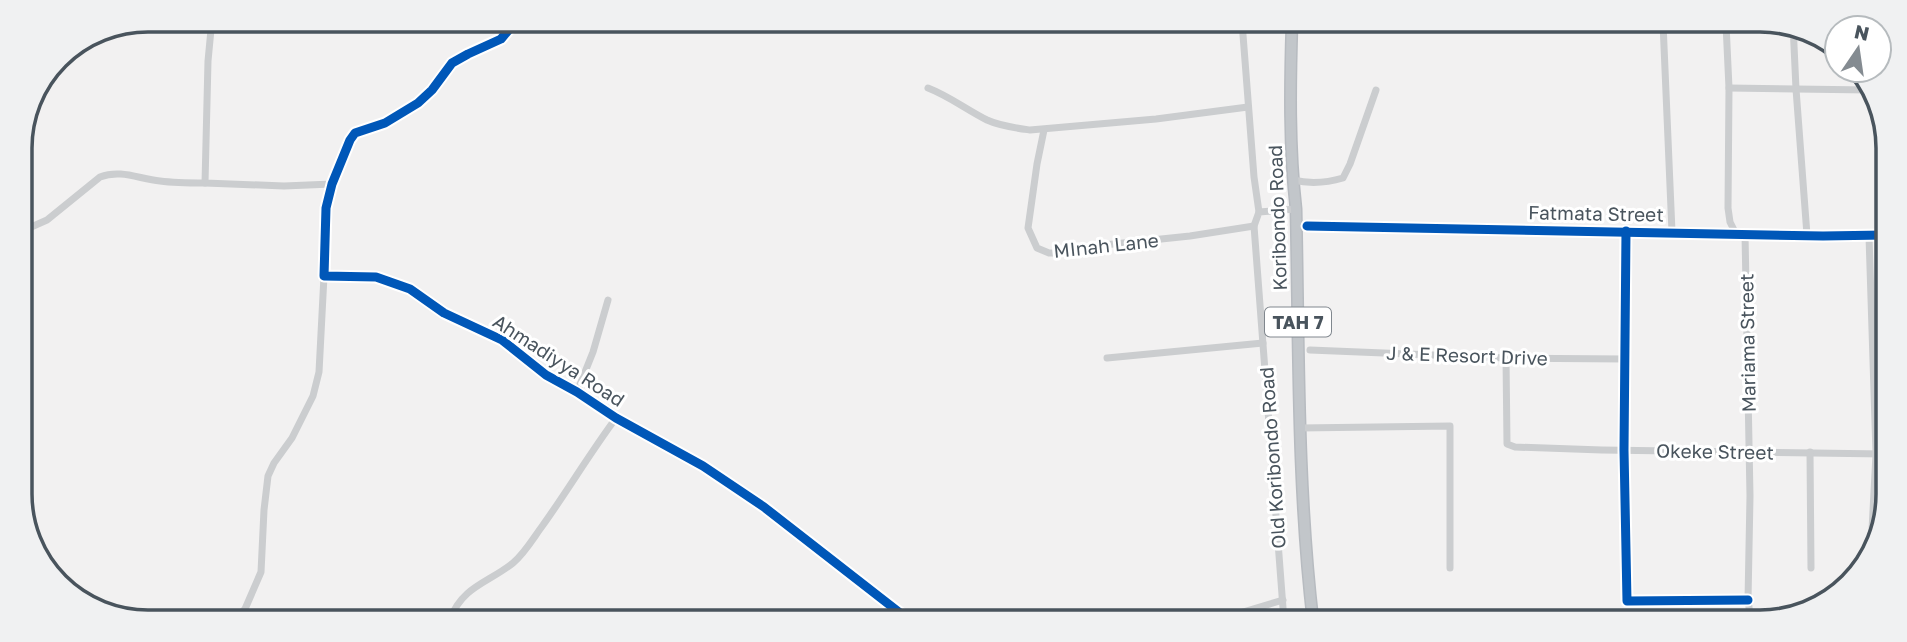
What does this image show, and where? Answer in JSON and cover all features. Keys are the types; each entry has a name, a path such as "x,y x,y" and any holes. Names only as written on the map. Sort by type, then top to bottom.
{"highway":[{"name":"Koribondo Road","path":"1292,32 1300,428 1312,610"}],"street":[{"path":"205,184 211,32"},
{"path":"244,610 261,572 268,476 292,438 313,396 318,372 326,208 332,184 350,140 355,133 385,123 418,103 432,90 452,63 501,39 507,32"},
{"name":"Old Koribondo Road","path":"1242,32 1259,212 1254,226 1283,610"},
{"path":"1663,32 1672,232"},
{"name":"Mariama Street","path":"1726,32 1729,88 1728,208 1730,222 1740,234 1750,496 1749,610"},
{"path":"1794,36 1807,236"},
{"path":"928,88 942,93 989,121 1014,128 1044,130 1248,107"},
{"path":"1729,88 1860,90"},
{"path":"1293,180 1305,183 1330,182 1343,178 1376,90"},
{"name":"MInah Lane","path":"1044,130 1028,228 1037,248 1049,253 1072,253 1104,245 1254,226"},
{"path":"32,227 47,220 100,177 109,173 158,181 205,184 332,184"},
{"path":"1259,212 1296,209"},
{"name":"Fatmata Street","path":"1307,226 1876,236"},
{"path":"1626,231 1624,450 1627,601 1748,600"},
{"path":"1869,236 1876,375"},
{"name":"Ahmadiyya Road","path":"324,276 376,277 410,289 444,313 502,340 546,375 703,466 764,507 896,610"},
{"path":"577,392 593,352 608,300"},
{"path":"1298,322 1311,323"},
{"path":"1107,358 1263,343"},
{"name":"J & E Resort Drive","path":"1310,350 1506,358 1625,359"},
{"name":"Okeke Street","path":"1506,358 1507,444 1624,450 1876,454"},
{"path":"454,610 460,599 471,589 513,563 616,418"},
{"path":"1300,428 1450,426 1450,568"},
{"path":"1810,452 1811,568"},
{"path":"1873,519 1876,492"},
{"path":"1250,610 1283,600"}],"cycle path":[{"path":"507,32 501,39 452,63 432,90 418,103 385,123 355,133 332,184 326,208 324,276 376,277 410,289 444,313 502,340 546,375 703,466 764,507 896,610"},
{"path":"1307,226 1876,235"},
{"path":"1626,231 1624,450 1627,601 1748,600"}]}
